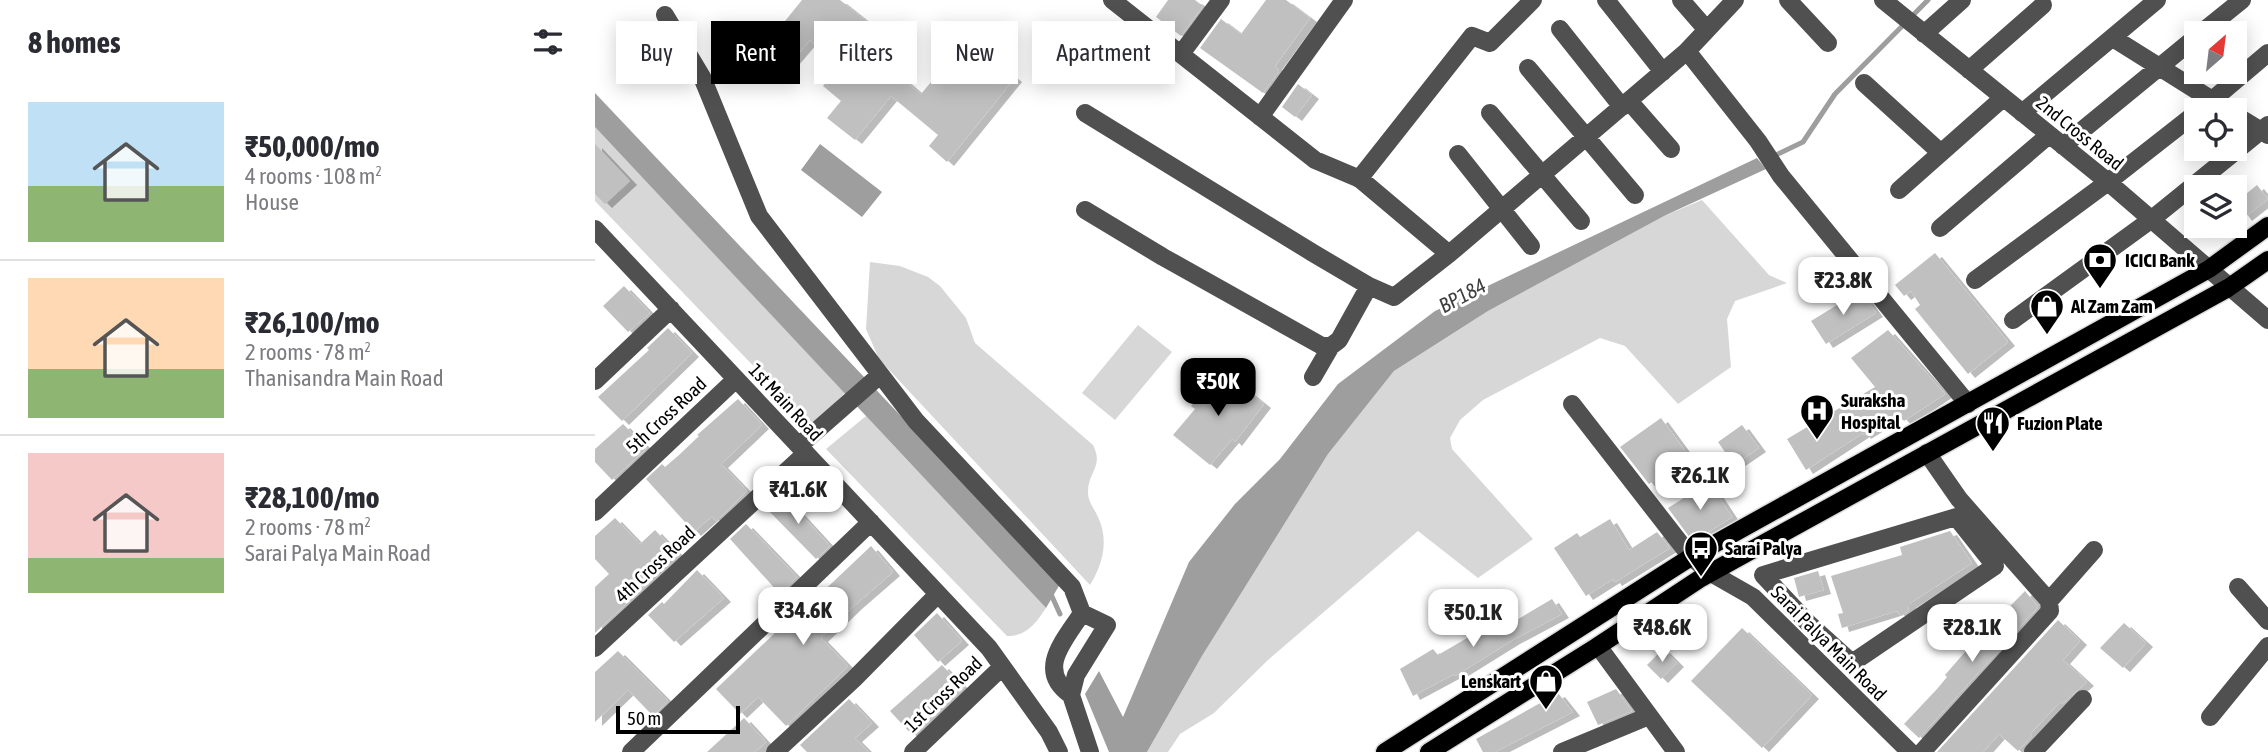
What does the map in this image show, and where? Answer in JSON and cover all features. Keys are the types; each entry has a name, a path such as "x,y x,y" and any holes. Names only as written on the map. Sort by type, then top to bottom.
{"main road":[{"path":"1385,752 1691,557 2209,269 2268,226"},
{"path":"1429,752 1711,573 2228,288 2268,260"}],"street":[{"path":"1112,0 1315,160 1359,179 1449,254"},
{"path":"1181,54 1221,0"},
{"path":"1260,117 1343,0"},
{"path":"1359,179 1472,36 1490,43 1532,0"},
{"path":"1606,0 1663,72"},
{"path":"1681,0 1707,30"},
{"path":"1085,113 1369,286 1394,297 1449,254 1663,72 1687,51 1735,0"},
{"path":"1788,0 1828,43"},
{"name":"2nd Cross Road","path":"1884,0 2108,182 2268,320"},
{"path":"1913,25 1962,0"},
{"path":"2022,113 2157,0"},
{"path":"2216,21 2242,0"},
{"path":"1969,71 2043,5"},
{"path":"665,15 702,77 759,216 849,331 875,380 1072,587 1082,612 1107,625 1076,675 1071,695"},
{"path":"1560,29 1625,104 1671,149"},
{"path":"2113,38 2160,68 2196,98"},
{"path":"1940,228 2056,141 2160,68 2184,47"},
{"path":"1687,51 1758,141 1781,176 1968,404"},
{"path":"2221,98 2268,53"},
{"path":"1528,68 1635,195"},
{"path":"1864,83 1941,153"},
{"path":"1899,190 2003,98"},
{"path":"1490,113 1581,221"},
{"path":"2013,320 2152,219 2266,131 2247,121"},
{"path":"1975,281 2184,127"},
{"path":"1458,155 1531,246"},
{"path":"1085,211 1322,346 1331,346"},
{"name":"1st Main Road","path":"597,234 671,309 989,648 1049,732 1059,752"},
{"path":"1313,377 1331,346 1339,340 1369,286"},
{"path":"595,381 671,309"},
{"name":"5th Cross Road","path":"595,512 736,379"},
{"name":"4th Cross Road","path":"595,648 875,380"},
{"name":"Sarai Palya Main Road","path":"1572,404 1691,557 1711,573 1753,597 1910,752"},
{"path":"1922,752 2050,611 2049,601 1959,499 1927,453"},
{"path":"1956,517 1995,566 1852,663 1809,625 1773,587 1763,575 1956,517"},
{"path":"632,752 871,522"},
{"path":"2049,601 2094,550"},
{"path":"1753,597 1773,587"},
{"path":"2238,587 2268,621"},
{"path":"775,752 854,679 938,594"},
{"path":"1082,612 1054,660 1055,677 1071,695 1090,752"},
{"path":"1792,635 1809,625"},
{"path":"1598,646 1676,752"},
{"path":"2210,717 2268,646"},
{"path":"1828,672 1846,657"},
{"name":"1st Cross Road","path":"913,752 1002,667"},
{"path":"2033,752 2084,699"},
{"path":"1562,752 1649,716"}],"shaded area":[{"path":"595,93 1060,584 1046,608 595,127"},
{"path":"595,127 845,393 811,426 595,201"},
{"path":"820,144 882,192 862,217 801,170"},
{"path":"1757,158 1766,169 1666,215 1488,311 1394,371 1328,454 1202,656 1147,752 1109,752 1085,694 1099,671 1123,717 1189,562 1235,504 1280,459 1338,384 1435,311"},
{"path":"1702,200 1769,275 1787,283 1735,301 1727,319 1731,367 1678,404 1625,346 1600,338 1483,400 1460,420 1450,438 1452,449 1533,539 1478,578 1418,531 1268,660 1214,713 1180,734 1168,752 1147,752 1202,656 1328,454 1394,371 1488,311 1666,215"},
{"path":"870,262 900,266 928,277 940,286 966,318 975,343 1093,445 1097,459 1088,496 1098,517 1104,543 1098,569 1090,585 879,359 866,329"},
{"path":"1138,325 1172,352 1115,420 1082,393"},
{"path":"866,416 1046,608 1030,628 1020,634 1007,636 826,449"}],"building":[{"path":"802,0 840,0 866,21 814,21 814,43 810,40 800,52 800,21 785,21"},
{"path":"1168,0 1195,0 1203,6 1181,36 1175,31 1175,21 1161,21 1156,17"},
{"path":"1266,0 1286,0 1310,18 1275,66 1279,71 1263,93 1200,48 1221,19 1241,34"},
{"path":"931,82 1010,84 947,162 929,146 938,135 891,96 855,140 827,118 841,101 823,86 909,84 921,94"},
{"path":"1298,84 1312,95 1295,117 1282,107"},
{"path":"595,144 630,181 605,204 595,194"},
{"path":"2257,185 2268,199 2247,215 2247,193"},
{"path":"1935,253 2008,342 1968,374 1915,309 1920,305 1911,291 1904,296 1895,285"},
{"path":"624,286 650,313 628,332 603,306"},
{"path":"1860,291 1876,313 1826,344 1811,321"},
{"path":"668,328 692,353 622,421 598,397 649,350 647,348"},
{"path":"1888,330 1945,394 1904,421 1898,414 1864,435 1863,433 1806,470 1787,439 1875,387 1851,358"},
{"path":"1222,370 1264,404 1235,442 1232,439 1210,465 1173,435 1195,409 1191,406"},
{"path":"738,399 762,425 721,464 747,491 716,521 712,516 694,532 646,479 662,464 665,467 679,455 699,436 697,435"},
{"path":"1661,418 1688,455 1649,484 1620,447"},
{"path":"623,424 647,448 612,480 595,462 595,449"},
{"path":"1742,425 1759,448 1734,465 1718,442"},
{"path":"1709,482 1732,517 1693,542 1668,508"},
{"path":"782,494 830,546 816,559 766,508"},
{"path":"615,518 640,544 655,530 677,553 644,582 646,585 595,633 595,587 609,574 595,559 595,536"},
{"path":"1610,519 1629,550 1657,532 1670,548 1615,582 1613,579 1586,596 1554,548 1577,533 1580,537"},
{"path":"746,524 797,577 780,594 730,539"},
{"path":"1950,531 1972,563 1909,604 1908,611 1901,616 1897,611 1842,628 1838,614 1843,613 1831,576 1902,555 1900,547"},
{"path":"871,546 893,572 821,638 848,666 786,726 758,697 740,714 716,689 797,612 810,596 814,600"},
{"path":"697,570 724,598 674,642 648,615 662,602 664,604"},
{"path":"1818,571 1824,590 1799,597 1794,578"},
{"path":"2025,591 2038,607 1919,738 1904,724 1937,689 1965,652"},
{"path":"1552,599 1562,614 1455,676 1454,674 1413,696 1400,669 1433,649 1438,655 1498,620 1503,628"},
{"path":"937,613 962,641 938,662 914,635"},
{"path":"2058,620 2080,641 2063,660 2087,682 2062,704 2060,702 2018,751 1999,734 1983,752 1937,752"},
{"path":"2124,623 2146,643 2123,668 2100,648"},
{"path":"1742,628 1812,695 1762,748 1691,681"},
{"path":"1663,649 1677,663 1661,679 1647,665"},
{"path":"618,651 668,701 653,716 628,690 595,722 595,672"},
{"path":"942,665 964,688 913,736 890,711"},
{"path":"1616,689 1632,711 1598,725 1587,702"},
{"path":"1558,693 1573,712 1495,752 1483,752 1476,739"},
{"path":"849,699 872,723 855,738 869,752 807,752 800,745"},
{"path":"744,718 766,742 755,752 707,752"}],"waterway":[{"name":"BP184","path":"1772,157 1803,142 1835,94 1928,0"},
{"path":"1050,592 1060,614"}],"place":[{"name":"ICICI Bank","path":"2100,290"},
{"name":"Al Zam Zam","path":"2047,336"},
{"name":"Suraksha Hospital","path":"1817,441"},
{"name":"Fuzion Plate","path":"1993,453"},
{"name":"Sarai Palya","path":"1701,578"},
{"name":"Lenskart","path":"1546,711"}]}
